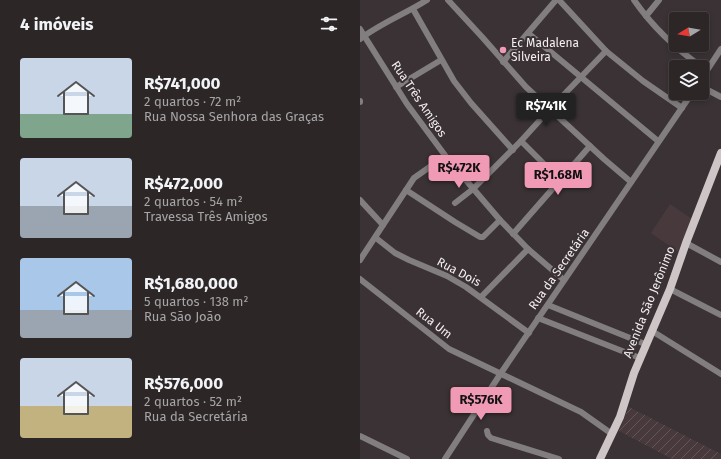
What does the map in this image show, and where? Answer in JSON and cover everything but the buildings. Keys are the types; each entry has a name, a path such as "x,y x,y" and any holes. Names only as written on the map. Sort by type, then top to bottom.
{"main road":[{"name":"Avenida São Jerônimo","path":"600,459 620,417 645,344 670,289 721,153"}],"street":[{"path":"362,37 384,23 413,9 427,0"},
{"path":"448,0 479,32 503,62 526,87 631,182"},
{"path":"503,62 558,0 606,51 643,81 682,108"},
{"path":"634,0 646,16 669,39 694,60"},
{"path":"646,16 659,0"},
{"path":"413,9 454,81 471,103 513,150"},
{"name":"Rua Três Amigos","path":"360,29 362,37 447,158 513,234 564,280"},
{"path":"528,33 658,142"},
{"path":"709,62 721,49"},
{"path":"456,203 474,189 513,150 606,51"},
{"path":"396,87 441,60"},
{"path":"709,91 721,98"},
{"name":"Rua da Secretária","path":"445,459 538,318 687,100"},
{"path":"521,141 560,180"},
{"path":"513,234 590,146"},
{"path":"360,260 376,238 414,178 431,166 447,158"},
{"path":"406,190 480,237 483,237 500,220"},
{"path":"360,200 383,225"},
{"name":"Rua Dois","path":"376,238 394,253 447,276 481,297 529,333"},
{"path":"686,243 721,262"},
{"path":"481,297 528,249"},
{"name":"Rua Um","path":"360,279 450,349 581,412 612,434"},
{"path":"670,289 721,315"},
{"path":"548,305 645,344"},
{"path":"538,318 640,358"},
{"path":"652,331 721,374"},
{"path":"488,432 491,438 559,459"},
{"path":"360,436 408,459"}],"shaded area":[{"path":"670,204 692,219 678,252 651,233"},
{"path":"629,407 721,454 721,459 672,459 619,431"}],"place":[{"name":"Ec Madalena Silveira","path":"503,50"}]}
